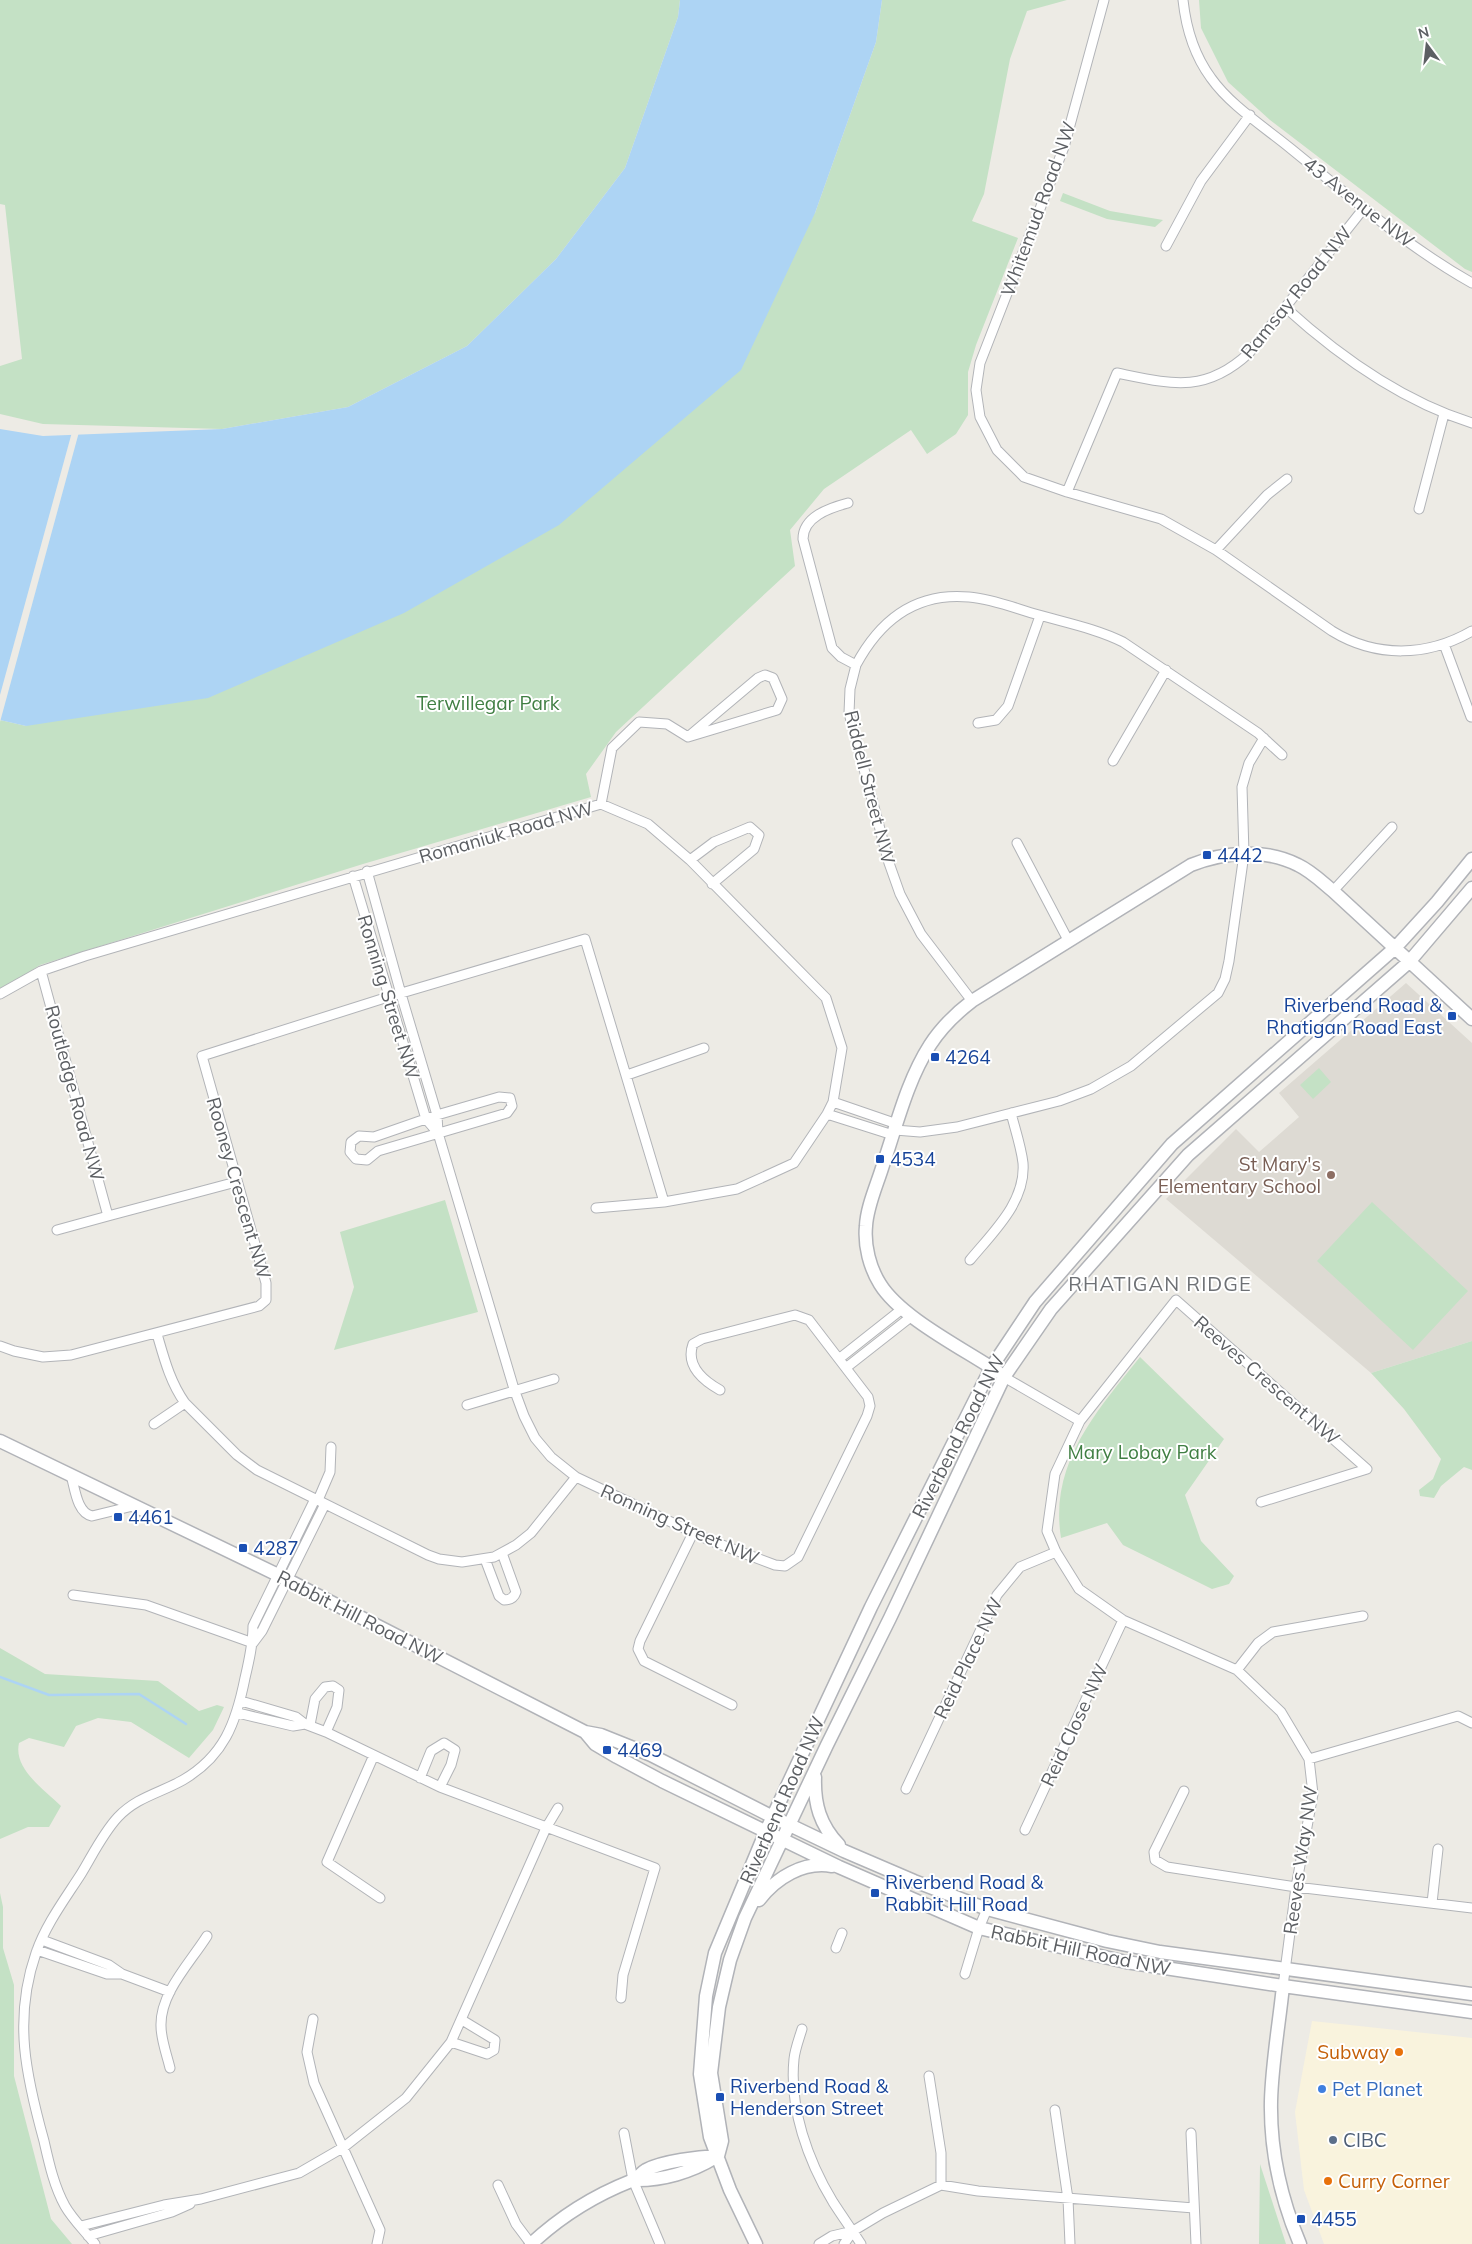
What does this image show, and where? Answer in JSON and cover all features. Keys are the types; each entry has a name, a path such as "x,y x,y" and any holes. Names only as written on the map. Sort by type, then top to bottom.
{"main road":[{"path":"1004,1377 907,1313 879,1283 869,1259 865,1237 870,1206 913,1076 941,1029 972,1001 1191,865 1216,856 1244,854 1285,859 1300,866 1332,891 1472,1019"},
{"name":"Riverbend Road NW","path":"756,2244 730,2190 710,2137 700,2074 706,1996 716,1953 772,1817 871,1607 991,1368 1035,1302 1172,1144 1395,948 1437,902 1472,858"},
{"name":"Riverbend Road NW","path":"718,2156 722,2141 711,2073 720,2007 730,1960 745,1918 1004,1377 1051,1309 1188,1155 1408,962 1472,888"},
{"name":"Rabbit Hill Road NW","path":"0,1441 283,1577 585,1732 601,1735 651,1755 772,1817 844,1851 987,1909 1107,1941 1160,1952 1472,1994"},
{"name":"Rabbit Hill Road NW","path":"585,1732 595,1744 617,1757 783,1840 839,1867 979,1928 1126,1962 1472,2012"},
{"path":"815,1771 815,1796 823,1825 844,1851"},
{"path":"745,1918 768,1888 796,1869 823,1864 839,1867"},
{"path":"1283,1986 1272,2083 1271,2116 1275,2162 1280,2187 1300,2244"},
{"path":"531,2244 557,2220 593,2198 633,2180 647,2169 694,2157 718,2156"}],"street":[{"name":"Whitemud Road NW","path":"1104,0 1064,147 980,363 976,390 980,417 990,440 1014,469 1033,481 1161,519 1216,550 1332,631 1352,642 1374,649 1397,652 1421,650 1444,644 1472,631"},
{"name":"43 Avenue NW","path":"1183,0 1191,40 1202,64 1219,88 1364,208 1424,253 1472,283"},
{"path":"1166,246 1201,181 1250,115"},
{"name":"Ramsay Road NW","path":"1067,492 1117,373 1181,384 1212,378 1241,360 1286,308 1364,208"},
{"path":"1286,308 1320,338 1374,378 1444,414 1472,423"},
{"path":"1419,509 1444,414"},
{"path":"1216,550 1267,495 1287,479"},
{"path":"848,503 831,508 811,520 804,529 803,539 832,648 841,657 856,665"},
{"name":"Riddell Street NW","path":"972,1001 921,934 908,912 894,878 849,713 850,690 856,665 871,639 894,617 924,602 955,596 971,597 1113,637 1132,647 1264,738 1282,755"},
{"path":"978,723 996,720 1008,706 1040,616"},
{"path":"1444,644 1471,717"},
{"path":"1113,761 1166,670"},
{"path":"601,804 612,748 639,722 667,724 688,737 777,710 782,700 773,678 765,675 758,678 688,737"},
{"path":"827,1114 895,1130 920,1132 945,1130 1075,1096 1105,1082 1131,1066 1218,993 1228,966 1244,854 1242,787 1249,763 1264,738"},
{"name":"Romaniuk Road NW","path":"367,871 601,804 648,824 690,860 826,998 842,1048 833,1102 794,1163 737,1189 664,1202 596,1208"},
{"path":"690,860 714,842 750,827 759,835 754,849 712,884"},
{"path":"1332,891 1392,827"},
{"path":"1017,843 1068,940"},
{"path":"0,994 41,971 136,940 367,871"},
{"name":"Ronning Street NW","path":"367,871 437,1115 438,1133 514,1389 526,1422 535,1438 550,1458 576,1477 693,1533 775,1565 785,1566 794,1561 869,1412 868,1397 809,1320 800,1315 790,1315 702,1339 694,1344 692,1348 697,1372 705,1382 720,1390"},
{"name":"Ronning Street NW","path":"353,876 426,1119 438,1133"},
{"path":"388,997 585,939 664,1202"},
{"name":"Routledge Road NW","path":"41,971 108,1216"},
{"name":"Rooney Crescent NW","path":"0,1346 30,1355 56,1357 86,1353 259,1306 266,1300 266,1283 202,1056 388,997"},
{"path":"626,1075 704,1048"},
{"path":"499,1097 510,1098 512,1106 507,1113 378,1152 367,1160 356,1159 350,1152 351,1142 359,1136 374,1137 437,1115 499,1097"},
{"path":"833,1102 895,1130"},
{"path":"970,1260 1008,1213 1020,1189 1023,1163 1011,1113"},
{"path":"57,1230 236,1182"},
{"name":"Reeves Crescent NW","path":"1080,1421 1176,1300 1368,1468 1262,1502"},
{"path":"840,1358 907,1313"},
{"path":"847,1368 907,1313"},
{"path":"157,1334 168,1372 185,1403 246,1463 319,1501 439,1559 462,1562 485,1559 502,1553 531,1533 576,1477"},
{"path":"1004,1377 1080,1421"},
{"path":"467,1405 514,1389 554,1379"},
{"path":"154,1424 185,1403"},
{"name":"Reeves Way NW","path":"1080,1421 1056,1474 1047,1531 1056,1552 1080,1589 1123,1620 1237,1670 1281,1712 1309,1759 1313,1794 1296,1887 1283,1986"},
{"path":"95,2244 65,2206 54,2180 28,2085 24,2058 23,2022 26,1992 37,1950 116,1818 133,1803 176,1784 200,1768 224,1743 238,1713 241,1701 253,1642 253,1626 283,1577 319,1501 330,1472 331,1447"},
{"path":"71,1476 81,1510 85,1515 92,1516 133,1506"},
{"path":"693,1533 640,1641 638,1650 644,1661 732,1705"},
{"name":"Reid Place NW","path":"906,1789 997,1595 1020,1567 1056,1552"},
{"path":"485,1559 498,1596 508,1600 516,1592 502,1553"},
{"path":"73,1596 146,1605 253,1642"},
{"path":"1237,1670 1258,1643 1273,1632 1363,1616"},
{"name":"Reid Close NW","path":"1025,1830 1123,1620"},
{"path":"308,1725 315,1699 325,1687 333,1686 339,1690 339,1698 326,1732"},
{"path":"241,1701 296,1717 308,1725 440,1787 655,1868 623,1975 621,1998"},
{"path":"238,1713 293,1726 308,1725"},
{"path":"1309,1759 1458,1716 1472,1723"},
{"path":"420,1778 431,1751 444,1743 455,1750 451,1765 440,1787"},
{"path":"374,1755 327,1862 380,1898"},
{"path":"1184,1791 1154,1852 1155,1860 1167,1867 1296,1887 1472,1908"},
{"path":"81,2226 164,2205 201,2199 299,2173 344,2146 406,2098 451,2042 546,1828 558,1808"},
{"path":"1432,1903 1438,1849"},
{"path":"965,1974 987,1909"},
{"path":"836,1948 842,1933"},
{"path":"170,2068 161,2026 163,2008 170,1992 207,1936"},
{"path":"42,1940 109,1965 122,1974 170,1992"},
{"path":"37,1950 107,1974 122,1974"},
{"path":"313,2019 307,2052 314,2083 344,2146 380,2230 377,2244"},
{"path":"451,2042 487,2054 494,2050 494,2040 462,2020"},
{"path":"802,2029 794,2057 793,2084 797,2113 814,2167 833,2202 861,2244"},
{"path":"929,2076 941,2153 941,2185"},
{"path":"1055,2110 1068,2199 1070,2244"},
{"path":"624,2133 633,2180 660,2244"},
{"path":"1191,2133 1196,2244"},
{"path":"498,2185 516,2224 531,2244"},
{"path":"819,2244 832,2236 853,2231 883,2213 941,2185 1068,2199 1194,2208"},
{"path":"88,2236 172,2212 201,2199"},
{"path":"844,2244 853,2231"}],"shaded area":[{"name":"St Mary's Elementary School","path":"1406,983 1472,1043 1472,1341 1371,1373 1166,1199 1236,1129 1259,1152 1299,1117 1279,1093"},
{"path":"1312,2021 1472,2038 1472,2244 1324,2244 1304,2190 1295,2112"}],"green space":[{"path":"0,0 680,0 678,17 625,168 556,259 467,346 348,407 222,429 43,424 0,414 0,366 22,359 5,205 0,204"},
{"name":"Terwillegar Park","path":"882,0 1067,0 1027,11 1010,59 984,194 972,221 1018,238 976,345 968,372 968,415 956,434 927,454 911,430 824,489 790,530 795,566 616,732 586,774 591,797 363,864 40,965 0,991 0,720 26,726 815,213 876,42"},
{"path":"1199,0 1472,0 1472,272 1465,269 1270,120 1228,82 1201,28"},
{"path":"1063,193 1110,211 1163,220 1155,227 1107,219 1060,201"},
{"path":"1319,1068 1331,1082 1313,1099 1300,1085"},
{"path":"445,1200 478,1312 334,1350 354,1287 340,1232"},
{"path":"1372,1202 1468,1291 1413,1350 1317,1261"},
{"path":"1472,1341 1472,1470 1464,1467 1441,1486 1434,1498 1420,1496 1419,1490 1433,1479 1441,1459 1404,1409 1371,1373"},
{"name":"Mary Lobay Park","path":"1140,1357 1224,1439 1185,1495 1201,1541 1234,1576 1229,1584 1212,1589 1123,1545 1107,1523 1061,1538 1059,1511 1062,1486 1069,1462 1093,1418"},
{"path":"0,1648 45,1674 158,1681 199,1711 217,1705 224,1707 213,1730 189,1758 131,1722 98,1718 76,1726 64,1747 29,1738 19,1743 18,1753 25,1770 61,1806 49,1827 28,1827 0,1839"},
{"path":"0,1893 3,1907 3,1948 14,1985 14,2076 51,2219 72,2244 0,2244"},
{"path":"1260,2164 1286,2244 1259,2244"}],"water":[{"path":"680,0 882,0 876,42 815,213 741,370 559,525 404,613 208,698 26,726 0,720 0,429 43,436 222,429 348,407 467,346 556,259 625,168 678,17"}],"pier":[{"path":"72,432 79,432 0,722 0,695"}],"waterway":[{"path":"0,1677 49,1695 139,1694 186,1724"}],"place":[{"name":"4442","path":"1207,855"},
{"name":"Riverbend Road & Rhatigan Road East","path":"1452,1016"},
{"name":"4264","path":"935,1057"},
{"name":"4534","path":"880,1159"},
{"name":"St Mary's Elementary School","path":"1331,1175"},
{"name":"4461","path":"118,1517"},
{"name":"4287","path":"243,1548"},
{"name":"4469","path":"607,1750"},
{"name":"Riverbend Road & Rabbit Hill Road","path":"875,1893"},
{"name":"Subway","path":"1399,2052"},
{"name":"Pet Planet","path":"1322,2089"},
{"name":"Riverbend Road & Henderson Street","path":"720,2097"},
{"name":"CIBC","path":"1333,2140"},
{"name":"Curry Corner","path":"1328,2181"},
{"name":"4455","path":"1301,2219"}],"district":[{"name":"RHATIGAN RIDGE","path":"1160,1284"}]}
